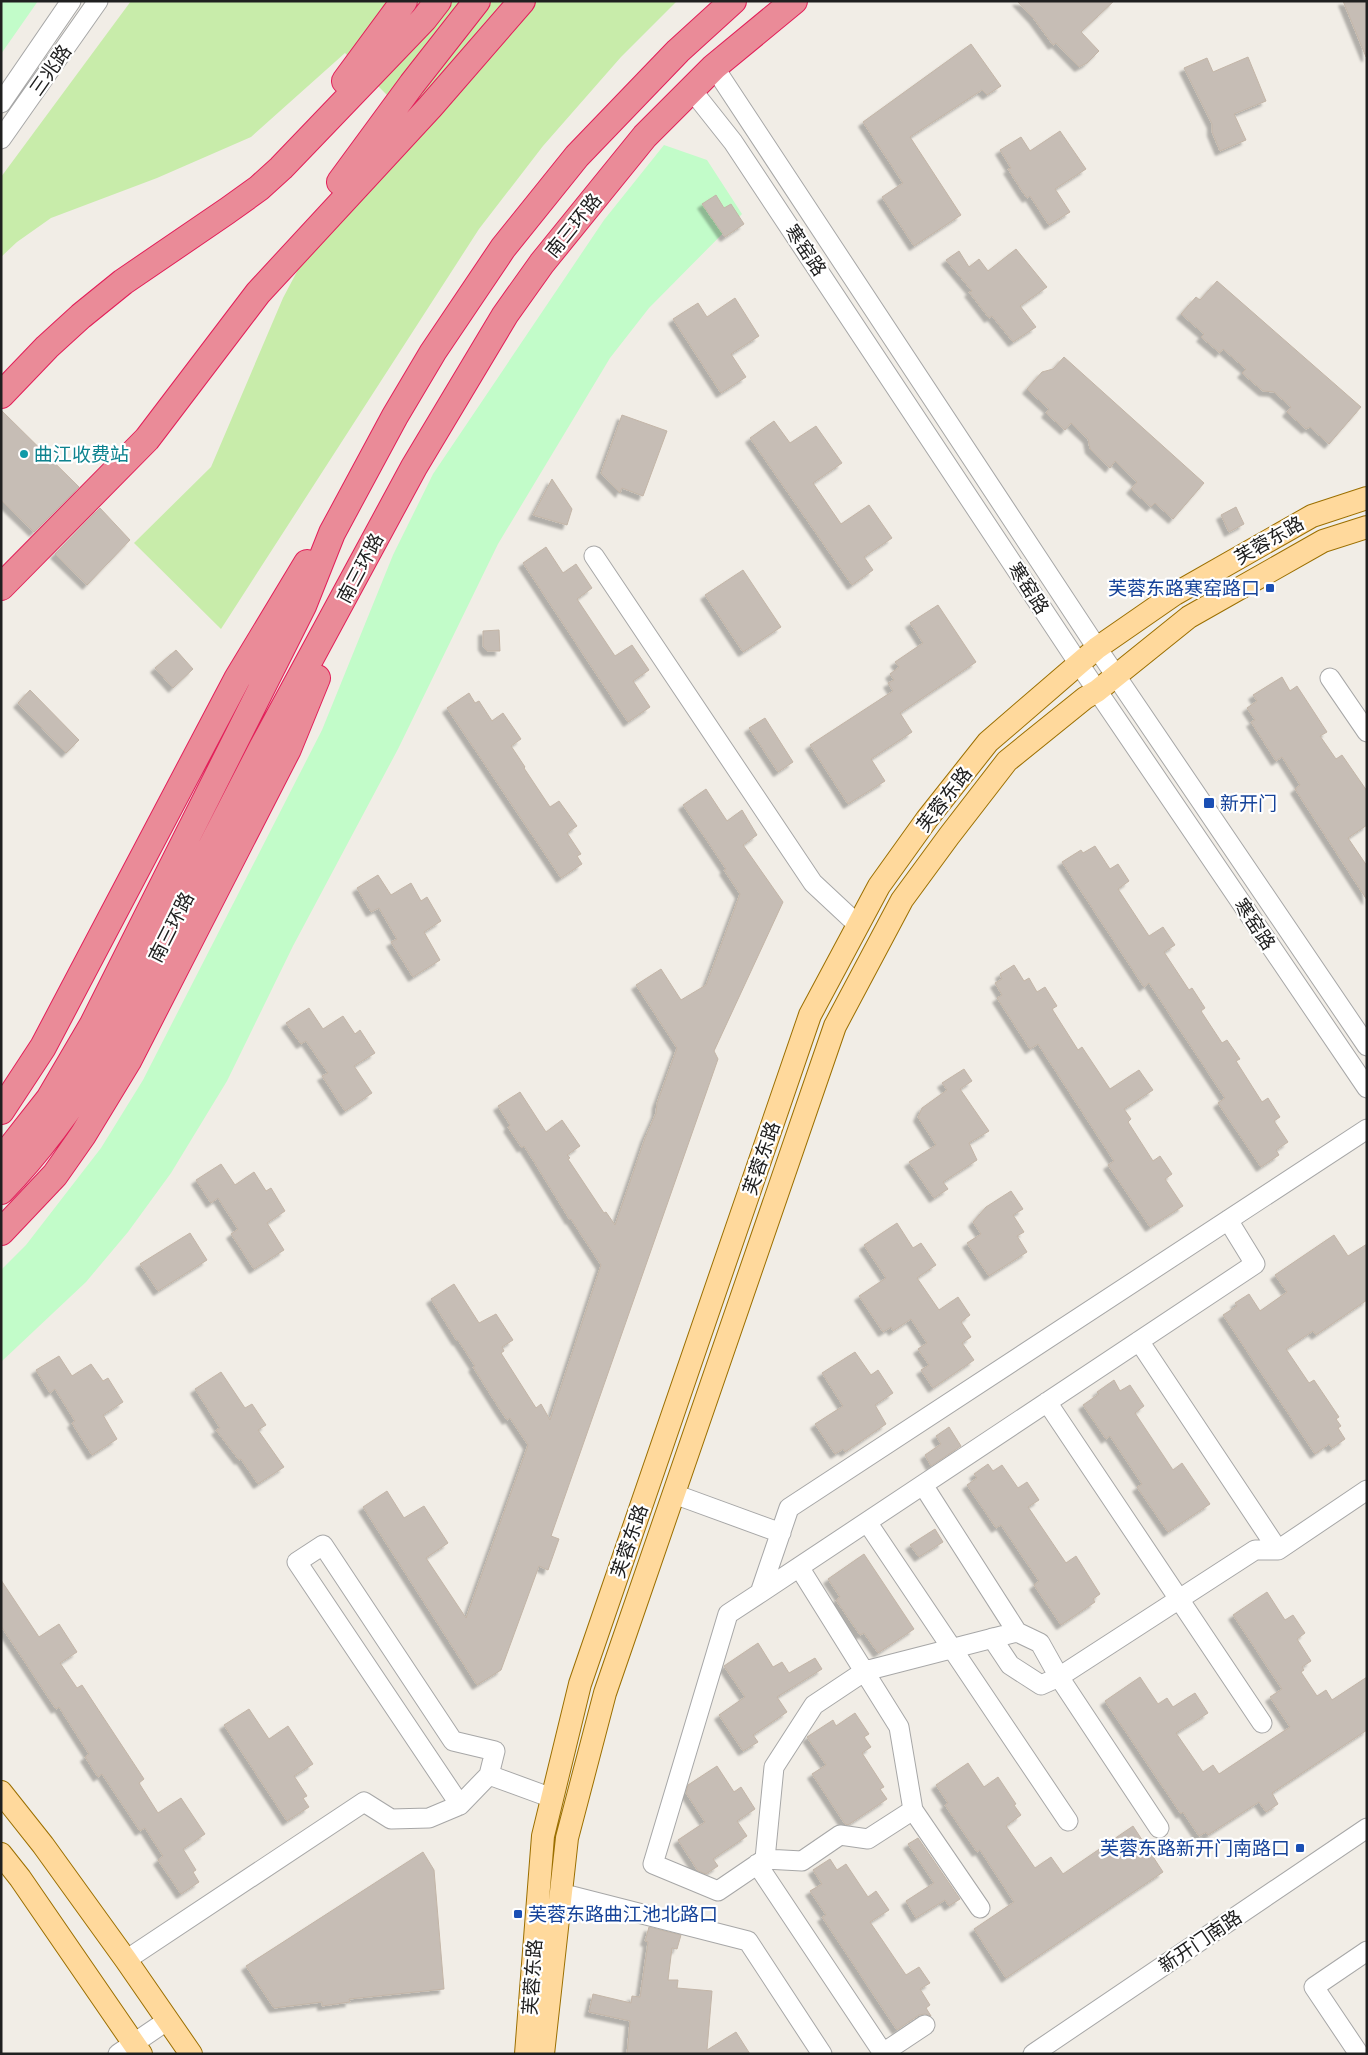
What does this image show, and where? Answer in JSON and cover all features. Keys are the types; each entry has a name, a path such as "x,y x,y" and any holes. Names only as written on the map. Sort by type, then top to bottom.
{"highway":[{"path":"281,168 404,1"},
{"path":"1,395 54,341 123,282 228,211 281,168 424,19 438,1"},
{"path":"276,272 412,84 477,1"},
{"path":"1,587 147,439 252,300 430,107 522,1"},
{"name":"南三环路","path":"1,1160 49,1099 80,1046 304,606 332,533 395,416 433,352 503,248 577,156 678,51 733,1"},
{"name":"南三环路","path":"1,1191 52,1132 82,1091 104,1055 262,748 414,467 505,315 542,263 645,136 714,67 794,1"},
{"path":"1,1111 52,1031 236,679 310,558 332,533"},
{"path":"1,1232 55,1175 83,1135 128,1061 288,749 365,559"}],"main road":[{"name":"芙蓉东路","path":"526,2054 543,1836 580,1684 810,1016 879,886 927,819 988,742 1080,665 1097,648 1175,594 1312,516 1367,498"},
{"name":"芙蓉东路","path":"543,2054 566,1838 605,1692 834,1026 902,900 1007,761 1189,617 1322,541 1367,527"},
{"path":"1,1792 43,1845 191,2054"},
{"path":"1,1854 20,1878 131,2050"}],"street":[{"name":"三兆路","path":"1,103 71,1"},
{"name":"三兆路","path":"1,140 98,1"},
{"name":"寒窑路","path":"714,67 1097,648 1367,1046"},
{"name":"寒窑路","path":"691,89 733,142 1097,691 1367,1088"},
{"path":"594,556 813,883 858,925"},
{"path":"1330,678 1367,732"},
{"path":"760,1593 789,1508 1367,1128"},
{"path":"913,1810 868,1839 840,1835 802,1861 761,1862 718,1891 653,1864 728,1614 1255,1264 1228,1220"},
{"path":"1139,1341 1278,1550"},
{"path":"1047,1402 1262,1723"},
{"path":"923,1485 1017,1632 1040,1643 1059,1677 1159,1828"},
{"path":"992,1638 1010,1665 1041,1685 1059,1677 1255,1550 1278,1550 1367,1490"},
{"path":"674,1494 781,1533"},
{"path":"867,1522 1068,1821"},
{"path":"126,1960 364,1802 390,1819 429,1818 460,1805 488,1775 495,1751 453,1741 323,1545 297,1562 460,1805"},
{"path":"799,1567 899,1727 913,1810 980,1908"},
{"path":"925,2025 883,2053 761,1862 774,1767 814,1705 865,1671 1017,1632"},
{"path":"488,1775 552,1798"},
{"name":"新开门南路","path":"1033,2054 1367,1828"},
{"path":"560,1893 748,1941 822,2054"},
{"path":"1359,2054 1314,1987 1367,1951"},
{"path":"131,2050 168,2020"}],"green space":[{"path":"1,1 38,1 1,54"},
{"path":"131,1 677,1 621,57 543,146 479,229 221,629 134,543 211,467 283,298 310,247 422,130 345,53 251,137 157,178 51,218 17,242 1,257 1,177"},
{"path":"664,145 707,160 742,214 649,308 610,358 498,544 398,749 293,946 227,1081 171,1173 128,1232 86,1282 1,1362 1,1270 26,1245 101,1148 143,1080 322,730 393,555 433,474 604,220"}],"building":[{"path":"1017,1 1114,1 1081,32 1099,51 1087,63 1079,67 1056,43 1053,45 1034,19"},
{"path":"1343,1 1367,1 1367,57 1366,57"},
{"path":"971,44 1001,86 987,95 982,90 910,137 961,215 914,246 882,197 903,183 863,122"},
{"path":"1248,57 1266,101 1234,114 1246,140 1220,151 1212,132 1212,124 1184,68 1207,58 1213,72"},
{"path":"1060,131 1086,169 1055,189 1070,212 1049,225 1030,196 1027,198 1022,191 1008,169 1011,168 1000,150 1021,137 1030,151"},
{"path":"716,195 724,208 731,204 744,224 725,237 702,204"},
{"path":"1016,249 1047,287 1020,306 1036,327 1013,342 992,316 989,318 969,292 972,291 946,260 959,251 969,267 979,259 988,271"},
{"path":"1217,281 1361,407 1329,444 1310,427 1306,429 1287,412 1291,407 1274,392 1263,391 1242,373 1246,369 1223,349 1220,353 1201,337 1204,334 1181,314 1196,297 1200,300"},
{"path":"735,298 759,336 731,354 746,377 721,393 673,319 698,303 707,317"},
{"path":"1064,357 1204,483 1173,519 1155,503 1151,507 1131,489 1137,482 1115,461 1110,468 1090,449 1088,439 1071,423 1065,430 1046,413 1049,409 1027,389 1042,372 1053,369"},
{"path":"1,410 79,487 34,532 1,500"},
{"path":"622,415 667,431 643,496 622,488 620,493 601,473"},
{"path":"774,421 790,443 816,426 842,463 813,483 841,524 869,505 892,538 864,557 873,570 852,585 750,438"},
{"path":"552,479 572,509 567,525 533,515"},
{"path":"1236,507 1244,524 1229,532 1221,515"},
{"path":"100,508 130,540 87,585 55,554"},
{"path":"546,547 563,573 576,564 592,588 577,599 615,656 632,645 649,670 633,681 650,707 628,722 523,563"},
{"path":"743,570 781,627 743,652 705,595"},
{"path":"938,605 976,662 900,713 912,732 871,759 885,781 848,804 810,745 893,691 888,683 894,680 890,674 899,667 895,662 923,643 910,623"},
{"path":"499,630 500,651 487,651 483,646 483,631"},
{"path":"176,650 193,669 173,688 155,668"},
{"path":"1282,677 1290,691 1297,686 1327,732 1320,736 1336,759 1342,755 1367,791 1367,825 1348,838 1367,866 1367,900 1295,789 1300,785 1282,757 1276,761 1251,722 1255,720 1247,708 1257,701 1253,695"},
{"path":"30,690 79,740 66,753 18,703"},
{"path":"469,693 475,703 479,701 492,721 503,713 521,739 511,746 524,768 550,807 559,801 577,826 567,833 581,854 577,856 582,864 561,878 447,708"},
{"path":"765,718 793,762 778,772 749,728"},
{"path":"706,789 727,821 742,810 757,835 743,845 783,902 714,1051 718,1059 551,1536 559,1539 548,1570 539,1566 501,1670 477,1685 363,1507 387,1491 404,1518 424,1506 448,1543 426,1558 466,1618 528,1445 510,1418 507,1420 499,1408 473,1367 475,1366 431,1299 454,1284 479,1323 496,1314 513,1340 502,1347 504,1351 501,1353 536,1408 541,1404 550,1420 601,1265 570,1220 524,1146 522,1148 508,1127 510,1125 498,1106 520,1092 546,1132 562,1120 580,1146 567,1155 570,1158 568,1159 604,1213 606,1212 615,1225 645,1138 656,1113 657,1103 677,1048 636,985 661,969 681,1000 706,985 740,894 724,870 726,869 683,805"},
{"path":"1095,846 1110,869 1118,864 1129,881 1118,889 1149,936 1163,927 1175,945 1164,952 1189,990 1192,988 1205,1008 1201,1011 1222,1043 1227,1040 1240,1059 1236,1061 1262,1102 1268,1098 1280,1117 1274,1121 1288,1142 1276,1150 1279,1155 1261,1167 1218,1103 1225,1098 1149,983 1144,987 1062,862 1081,850 1083,853"},
{"path":"378,875 391,895 411,883 421,901 427,897 441,921 424,932 440,960 413,977 391,942 397,939 379,908 371,912 357,888"},
{"path":"1014,965 1024,981 1029,978 1037,992 1045,987 1057,1006 1052,1009 1078,1050 1082,1047 1110,1089 1139,1070 1153,1090 1124,1109 1131,1119 1128,1122 1153,1161 1160,1156 1172,1174 1165,1179 1183,1206 1150,1227 1108,1165 1114,1161 1038,1044 1030,1049 997,998 1002,995 995,983 1002,979 1000,974"},
{"path":"309,1008 323,1029 343,1016 355,1034 360,1030 375,1053 354,1066 372,1093 345,1111 322,1076 328,1073 306,1041 301,1044 286,1023"},
{"path":"964,1069 972,1081 960,1089 989,1131 969,1143 977,1160 943,1182 948,1189 934,1198 909,1162 936,1145 918,1117 922,1108 947,1090 942,1083"},
{"path":"221,1164 235,1185 254,1172 266,1191 271,1188 285,1211 267,1223 284,1250 254,1269 231,1234 238,1229 218,1198 211,1203 196,1180"},
{"path":"1011,1191 1023,1209 1013,1215 1024,1232 1017,1236 1027,1252 989,1276 967,1243 981,1234 973,1222 986,1207"},
{"path":"897,1223 913,1248 921,1243 936,1265 917,1278 939,1310 958,1297 970,1315 961,1322 971,1337 962,1343 974,1360 933,1388 921,1370 929,1365 918,1349 927,1343 911,1319 893,1331 891,1327 883,1332 859,1296 886,1278 864,1245"},
{"path":"190,1233 207,1260 158,1291 140,1264"},
{"path":"1334,1235 1348,1256 1367,1244 1367,1300 1316,1335 1313,1331 1286,1349 1309,1383 1314,1380 1339,1417 1336,1419 1341,1426 1338,1428 1345,1439 1332,1448 1329,1444 1315,1454 1223,1315 1237,1306 1235,1303 1249,1294 1260,1311 1287,1292 1275,1275"},
{"path":"855,1352 871,1375 878,1370 893,1393 875,1405 886,1424 845,1452 843,1449 835,1454 815,1424 843,1406 822,1373"},
{"path":"59,1356 72,1376 91,1364 103,1381 108,1378 123,1402 103,1415 117,1439 92,1455 72,1423 75,1421 55,1389 50,1393 36,1370"},
{"path":"221,1372 245,1408 252,1404 266,1425 258,1430 284,1467 258,1484 241,1459 239,1460 216,1430 220,1428 195,1389"},
{"path":"1114,1380 1120,1391 1130,1385 1144,1406 1135,1413 1173,1470 1182,1463 1210,1504 1168,1532 1137,1487 1142,1484 1110,1436 1106,1439 1083,1405"},
{"path":"949,1427 961,1446 931,1466 925,1455 941,1444 936,1436"},
{"path":"988,1464 993,1471 1002,1465 1018,1488 1027,1482 1039,1500 1028,1507 1066,1563 1076,1556 1100,1594 1093,1599 1095,1602 1061,1625 1034,1585 1039,1581 1001,1525 996,1528 967,1485 977,1478 974,1474"},
{"path":"935,1529 943,1542 919,1557 910,1545"},
{"path":"864,1554 914,1629 878,1653 864,1633 860,1635 836,1600 840,1597 828,1579"},
{"path":"1,1580 39,1637 59,1624 77,1652 60,1663 77,1688 82,1685 144,1779 139,1783 158,1813 181,1798 205,1834 183,1849 196,1870 193,1872 199,1882 181,1894 158,1860 163,1856 145,1828 140,1831 102,1774 98,1777 85,1757 89,1754 59,1707 56,1709 1,1626"},
{"path":"1267,1592 1285,1620 1293,1615 1305,1633 1297,1639 1311,1661 1302,1667 1304,1670 1301,1672 1317,1696 1326,1690 1332,1700 1367,1677 1367,1730 1272,1793 1278,1804 1266,1812 1259,1802 1208,1835 1206,1832 1199,1836 1183,1812 1181,1814 1105,1701 1140,1677 1158,1704 1167,1698 1173,1707 1195,1693 1208,1713 1176,1733 1203,1772 1213,1765 1219,1774 1290,1727 1270,1697 1282,1689 1233,1615"},
{"path":"758,1643 773,1667 782,1662 789,1673 815,1658 822,1669 777,1697 787,1712 753,1735 758,1742 743,1751 719,1715 745,1697 724,1666"},
{"path":"249,1709 269,1739 288,1726 313,1764 294,1776 307,1796 303,1798 309,1807 287,1821 224,1725"},
{"path":"855,1713 869,1734 864,1737 871,1747 862,1753 884,1787 880,1789 887,1799 848,1825 845,1824 812,1774 826,1765 807,1737 833,1720 836,1726"},
{"path":"968,1763 984,1787 998,1777 1016,1804 1014,1805 1021,1815 1006,1826 1035,1868 1051,1857 1063,1874 1133,1826 1163,1872 1006,1978 974,1929 1014,1902 980,1850 977,1852 945,1805 948,1803 936,1785"},
{"path":"717,1766 734,1792 741,1787 755,1809 737,1821 747,1836 713,1859 718,1866 706,1874 698,1871 678,1840 705,1822 686,1793 688,1785"},
{"path":"918,1838 960,1899 949,1906 945,1900 916,1918 906,1901 934,1883 908,1844"},
{"path":"423,1852 434,1870 444,1989 349,1999 350,2002 322,2006 322,2002 274,2008 246,1966"},
{"path":"830,1859 837,1870 846,1864 868,1897 876,1891 889,1910 870,1922 906,1975 919,1967 930,1983 920,1989 930,2005 926,2008 931,2016 919,2015 897,2030 822,1917 826,1915 810,1891 822,1884 813,1870"},
{"path":"649,1927 681,1935 677,1949 672,1948 668,1980 678,1980 677,1988 712,1991 707,2050 736,2032 750,2054 627,2054 630,2021 589,2012 593,1994 631,2003 632,1996 640,1997 648,1942 645,1941"}],"place":[{"name":"曲江收费站","path":"24,454"},
{"name":"芙蓉东路寒窑路口","path":"1270,588"},
{"name":"新开门","path":"1209,803"},
{"name":"芙蓉东路新开门南路口","path":"1300,1848"},
{"name":"芙蓉东路曲江池北路口","path":"518,1914"}]}
